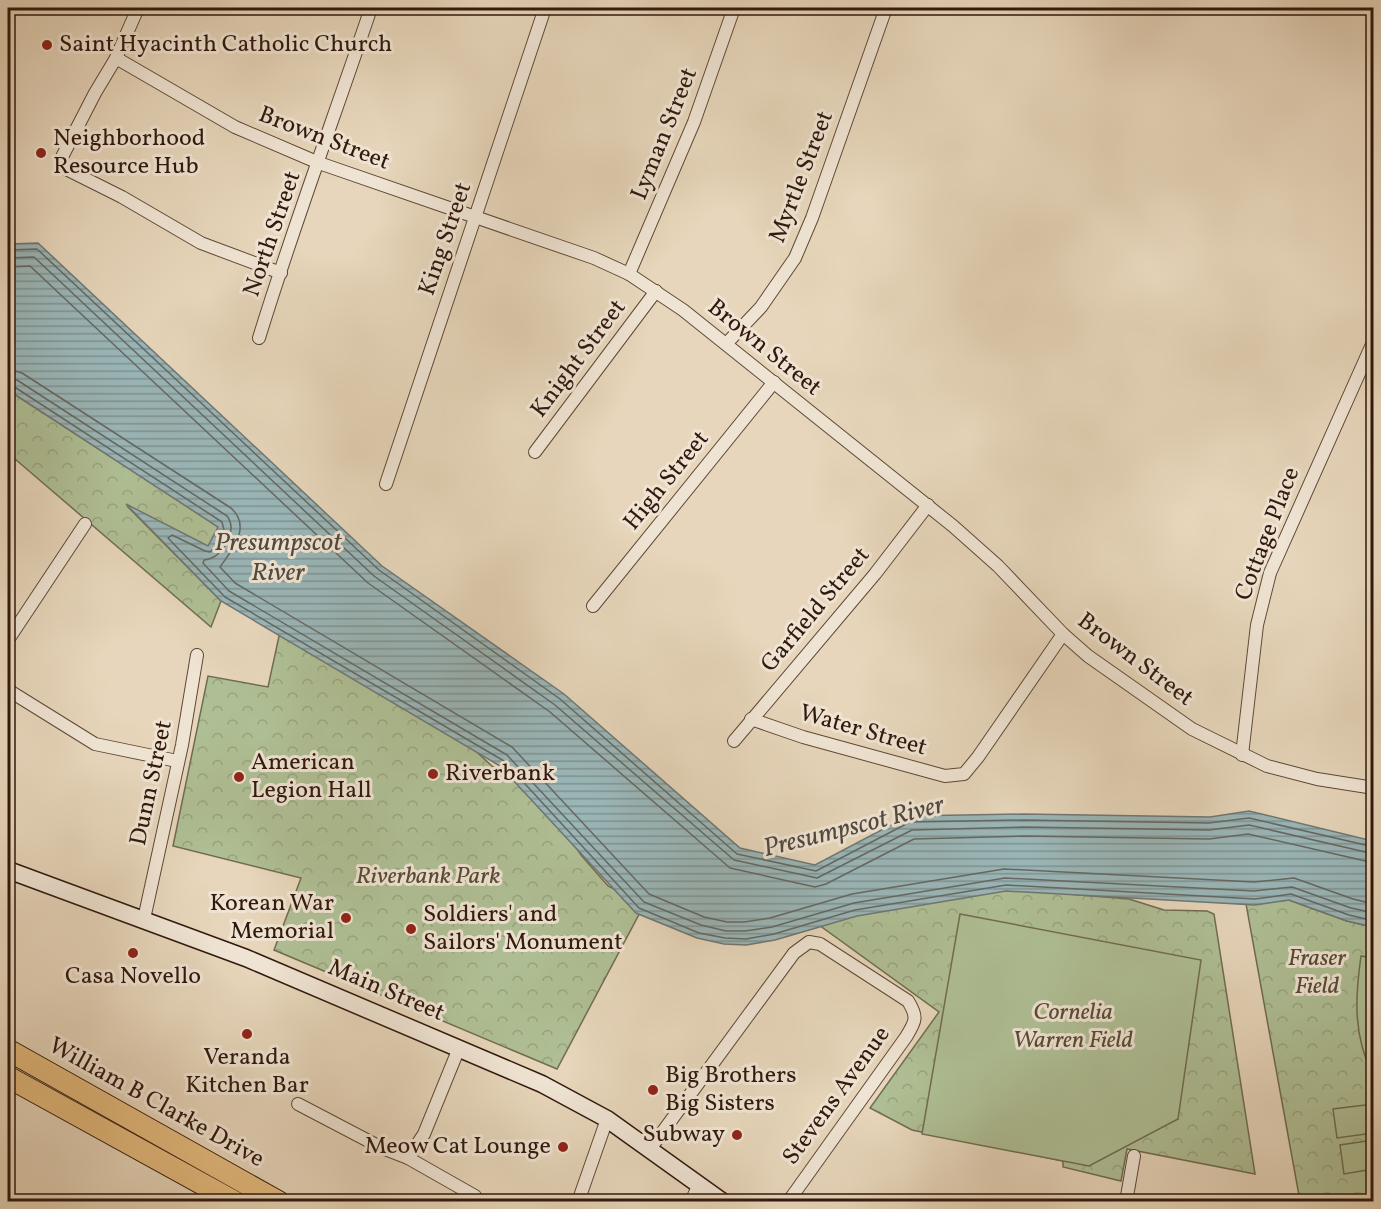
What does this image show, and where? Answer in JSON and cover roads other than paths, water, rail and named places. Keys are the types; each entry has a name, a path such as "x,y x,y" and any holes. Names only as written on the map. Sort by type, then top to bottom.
{"highway":[{"name":"William B Clarke Drive","path":"8,1050 279,1202"},
{"name":"William B Clarke Drive","path":"8,1077 235,1202"}],"main road":[{"name":"Main Street","path":"8,870 246,958 542,1084 607,1119 723,1202"}],"street":[{"path":"138,8 116,58 94,93 62,157 62,167 122,197 201,243 281,273"},
{"name":"North Street","path":"259,338 281,273 286,249 319,163 371,8"},
{"name":"King Street","path":"386,484 545,8"},
{"name":"Lyman Street","path":"629,274 694,122 734,8"},
{"name":"Myrtle Street","path":"726,344 761,306 795,258 812,218 886,8"},
{"name":"Brown Street","path":"116,58 235,127 319,163 594,258 629,274 656,291 726,344 928,505 998,566 1063,634 1114,676 1192,729 1267,766 1317,779 1374,788"},
{"name":"Knight Street","path":"535,452 656,291"},
{"name":"Cottage Place","path":"1242,755 1257,625 1270,573 1374,339"},
{"name":"High Street","path":"593,606 774,382"},
{"name":"Garfield Street","path":"735,741 751,719 875,574 928,505"},
{"path":"8,640 85,524"},
{"name":"Water Street","path":"751,719 803,737 933,773 945,776 964,774 1063,634"},
{"name":"Dunn Street","path":"144,919 174,785 197,655"},
{"path":"8,690 95,744 177,761"},
{"name":"Stevens Avenue","path":"650,1149 794,953 809,942 820,944 908,1001 916,1013 914,1024 906,1037 788,1202"},
{"path":"408,1158 424,1134 459,1048"},
{"path":"298,1104 382,1148 408,1158 475,1196"},
{"path":"578,1202 607,1119"},
{"path":"1126,1202 1134,1156"},
{"path":"691,1202 699,1184"}],"water":[{"name":"Presumpscot River","path":"38,243 382,566 564,694 740,848 815,865 908,816 1024,814 1210,817 1249,811 1373,841 1373,927 1347,921 1289,900 1255,905 1006,891 857,916 775,940 746,945 724,944 697,938 636,913 500,766 221,601 126,504 208,546 218,527 8,390 8,244"}],"place":[{"name":"Saint Hyacinth Catholic Church","path":"47,45"},
{"name":"Neighborhood Resource Hub","path":"41,153"},
{"name":"Riverbank","path":"433,774"},
{"name":"American Legion Hall","path":"239,777"},
{"name":"Korean War Memorial","path":"346,918"},
{"name":"Soldiers' and Sailors' Monument","path":"411,929"},
{"name":"Casa Novello","path":"133,953"},
{"name":"Veranda Kitchen Bar","path":"247,1034"},
{"name":"Big Brothers Big Sisters","path":"653,1090"},
{"name":"Subway","path":"737,1135"},
{"name":"Meow Cat Lounge","path":"563,1147"}],"park label":[{"name":"Riverbank Park","path":"428,877"},
{"name":"Fraser Field","path":"1317,973"},
{"name":"Cornelia Warren Field","path":"1073,1027"}]}
